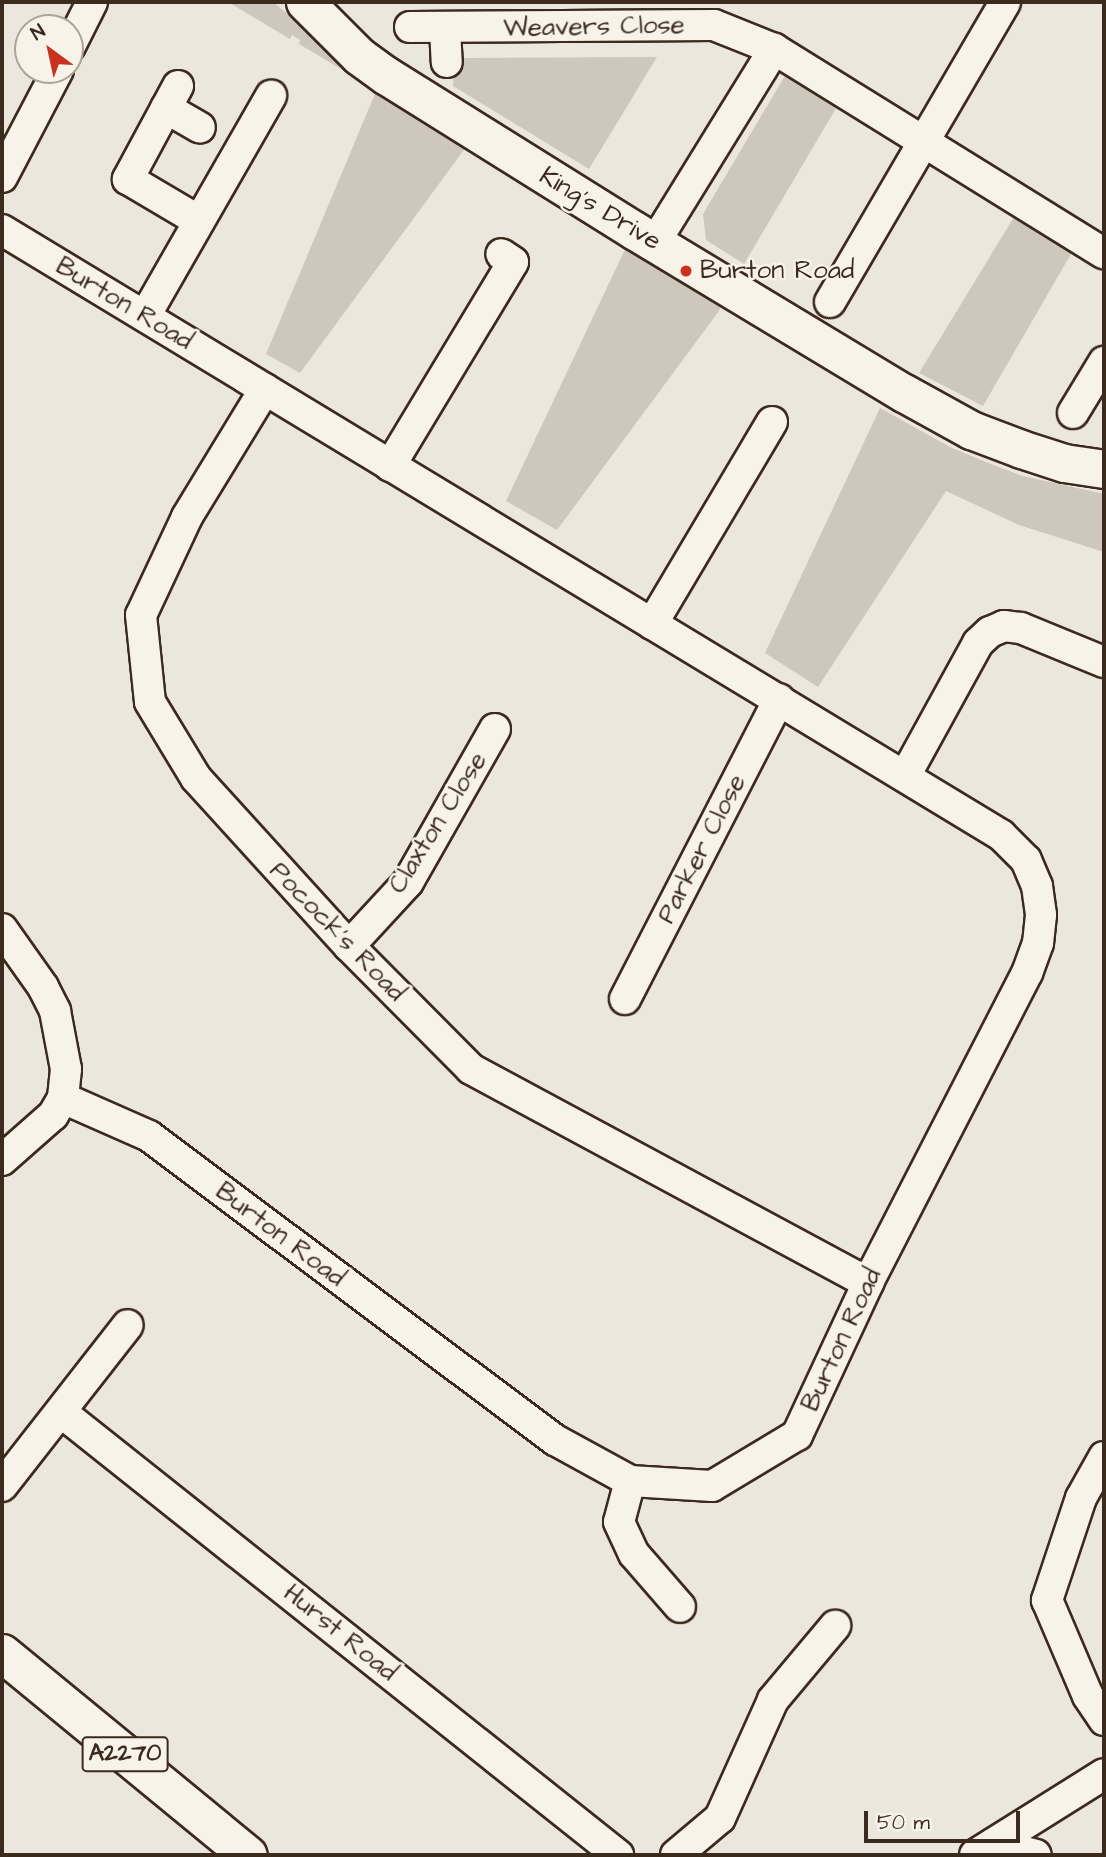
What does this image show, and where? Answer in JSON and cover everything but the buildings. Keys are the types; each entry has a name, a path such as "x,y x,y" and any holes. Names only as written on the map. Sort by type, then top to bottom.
{"main road":[{"name":"King's Drive","path":"305,2 359,56 387,76 655,242 971,430 1065,463 1104,469"},
{"name":"A2270","path":"2,1653 248,1855"}],"street":[{"path":"84,21 105,2"},
{"path":"830,302 1005,2"},
{"name":"Weavers Close","path":"410,27 445,29 714,25 774,49 1104,254"},
{"path":"445,29 447,62"},
{"path":"655,242 774,49"},
{"path":"5,164 50,84"},
{"path":"145,316 271,96"},
{"path":"199,222 124,183 172,97 200,128"},
{"name":"Burton Road","path":"2,230 62,269 145,316 1001,835 1026,860 1037,886 1041,915 1038,943 1027,973 868,1283 797,1434 712,1486 630,1481 555,1440 149,1136 63,1098"},
{"path":"390,466 513,262 500,254"},
{"path":"1073,413 1104,362"},
{"name":"Pocock's Road","path":"265,389 187,517 141,615 150,702 196,778 349,946 471,1069 868,1283"},
{"path":"652,624 772,422"},
{"path":"905,776 978,643 990,632 1004,626 1021,628 1104,662"},
{"name":"Parker Close","path":"625,999 779,699"},
{"name":"Claxton Close","path":"349,946 408,882 495,729"},
{"path":"2,929 44,987 55,1010 66,1069 63,1098 52,1115 2,1160"},
{"path":"2,1486 128,1325"},
{"name":"Hurst Road","path":"61,1412 618,1855"},
{"path":"1104,1458 1081,1498 1047,1600 1088,1696 1104,1720"},
{"path":"630,1481 619,1522 634,1554 680,1607"},
{"path":"676,1855 713,1827 720,1818 773,1700 835,1626"},
{"path":"984,1850 1104,1774"},
{"path":"984,1850 1036,1855"}],"shaded area":[{"path":"228,2 273,2 359,73 356,78 299,44 300,40 292,35 290,39"},
{"path":"657,57 589,169 453,86 455,58"},
{"path":"786,74 838,105 744,264 706,240 703,214"},
{"path":"377,89 469,143 300,373 266,354"},
{"path":"1017,212 1075,247 983,406 919,373"},
{"path":"629,241 724,298 719,311 557,530 506,501"},
{"path":"880,408 952,448 991,464 1023,476 1104,494 1104,552 1019,525 946,491 818,687 765,653"}],"place":[{"name":"Burton Road","path":"686,271"}]}
